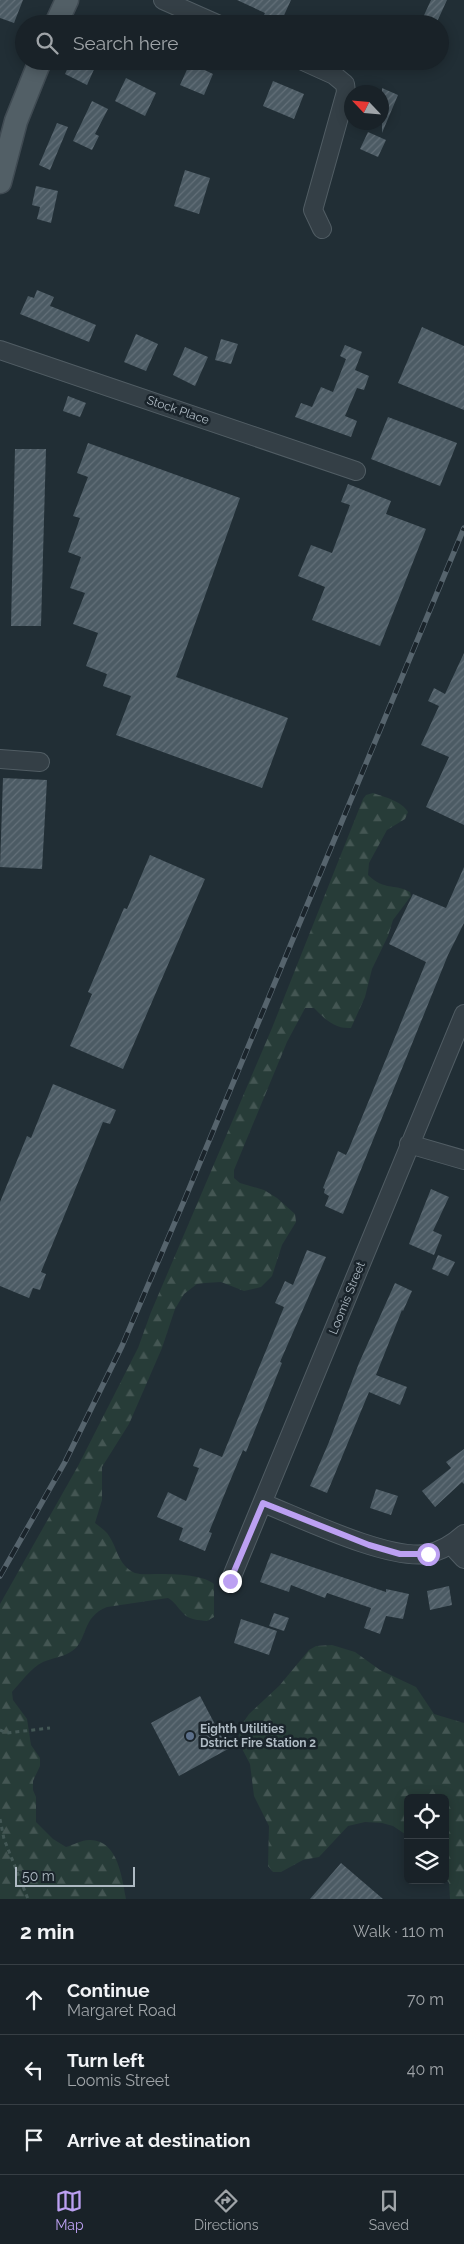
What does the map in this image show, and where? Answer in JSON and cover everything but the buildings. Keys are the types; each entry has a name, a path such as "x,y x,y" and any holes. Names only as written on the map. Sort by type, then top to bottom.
{"main road":[{"path":"60,15 67,0"},
{"path":"0,182 16,121 36,70"}],"street":[{"path":"162,0 196,15"},
{"path":"322,229 313,210 346,92 345,84 334,75 323,70"},
{"name":"Stock Place","path":"0,350 356,471"},
{"path":"0,759 40,762"},
{"name":"Loomis Street","path":"230,1581 464,1014"},
{"path":"409,1144 464,1160"},
{"path":"263,1503 369,1545 400,1554 428,1554 458,1539 464,1559"}],"path":[{"path":"0,1730 7,1733 50,1728"},
{"path":"0,1819 4,1839 28,1899"}],"green space":[{"path":"373,793 397,802 408,812 405,819 387,830 369,863 368,875 384,885 404,889 410,892 411,896 393,920 388,936 372,969 365,997 351,1028 335,1025 314,1008 305,1008 287,1042 234,1170 234,1178 240,1183 264,1190 277,1198 295,1214 296,1222 282,1245 272,1276 261,1287 244,1291 221,1282 205,1283 197,1284 184,1294 175,1309 162,1348 129,1424 102,1467 102,1500 95,1523 111,1538 121,1561 129,1570 137,1574 186,1575 202,1578 214,1584 214,1617 207,1621 191,1618 185,1615 168,1598 107,1607 93,1617 77,1647 65,1655 34,1668 12,1692 13,1700 27,1719 31,1745 40,1758 40,1766 33,1781 33,1790 36,1797 36,1822 53,1839 66,1847 89,1840 99,1841 106,1846 117,1861 126,1899 0,1899 0,1604 78,1466 138,1348 151,1312 272,1028 363,799 366,795"},
{"path":"332,1645 355,1652 380,1670 416,1687 434,1714 464,1723 464,1899 450,1899 449,1794 404,1794 404,1833 393,1826 382,1823 365,1822 348,1826 319,1857 303,1860 281,1872 273,1872 268,1866 269,1826 254,1796 250,1764 239,1743 240,1727 249,1714 279,1686 309,1650 316,1646"}],"railway":[{"path":"0,1576 65,1462 122,1346 464,528"}],"place":[{"name":"Eighth Utilities Dstrict Fire Station 2","path":"190,1736"}],"route":[{"path":"230,1581 263,1503 369,1545 400,1554 428,1554"}]}
